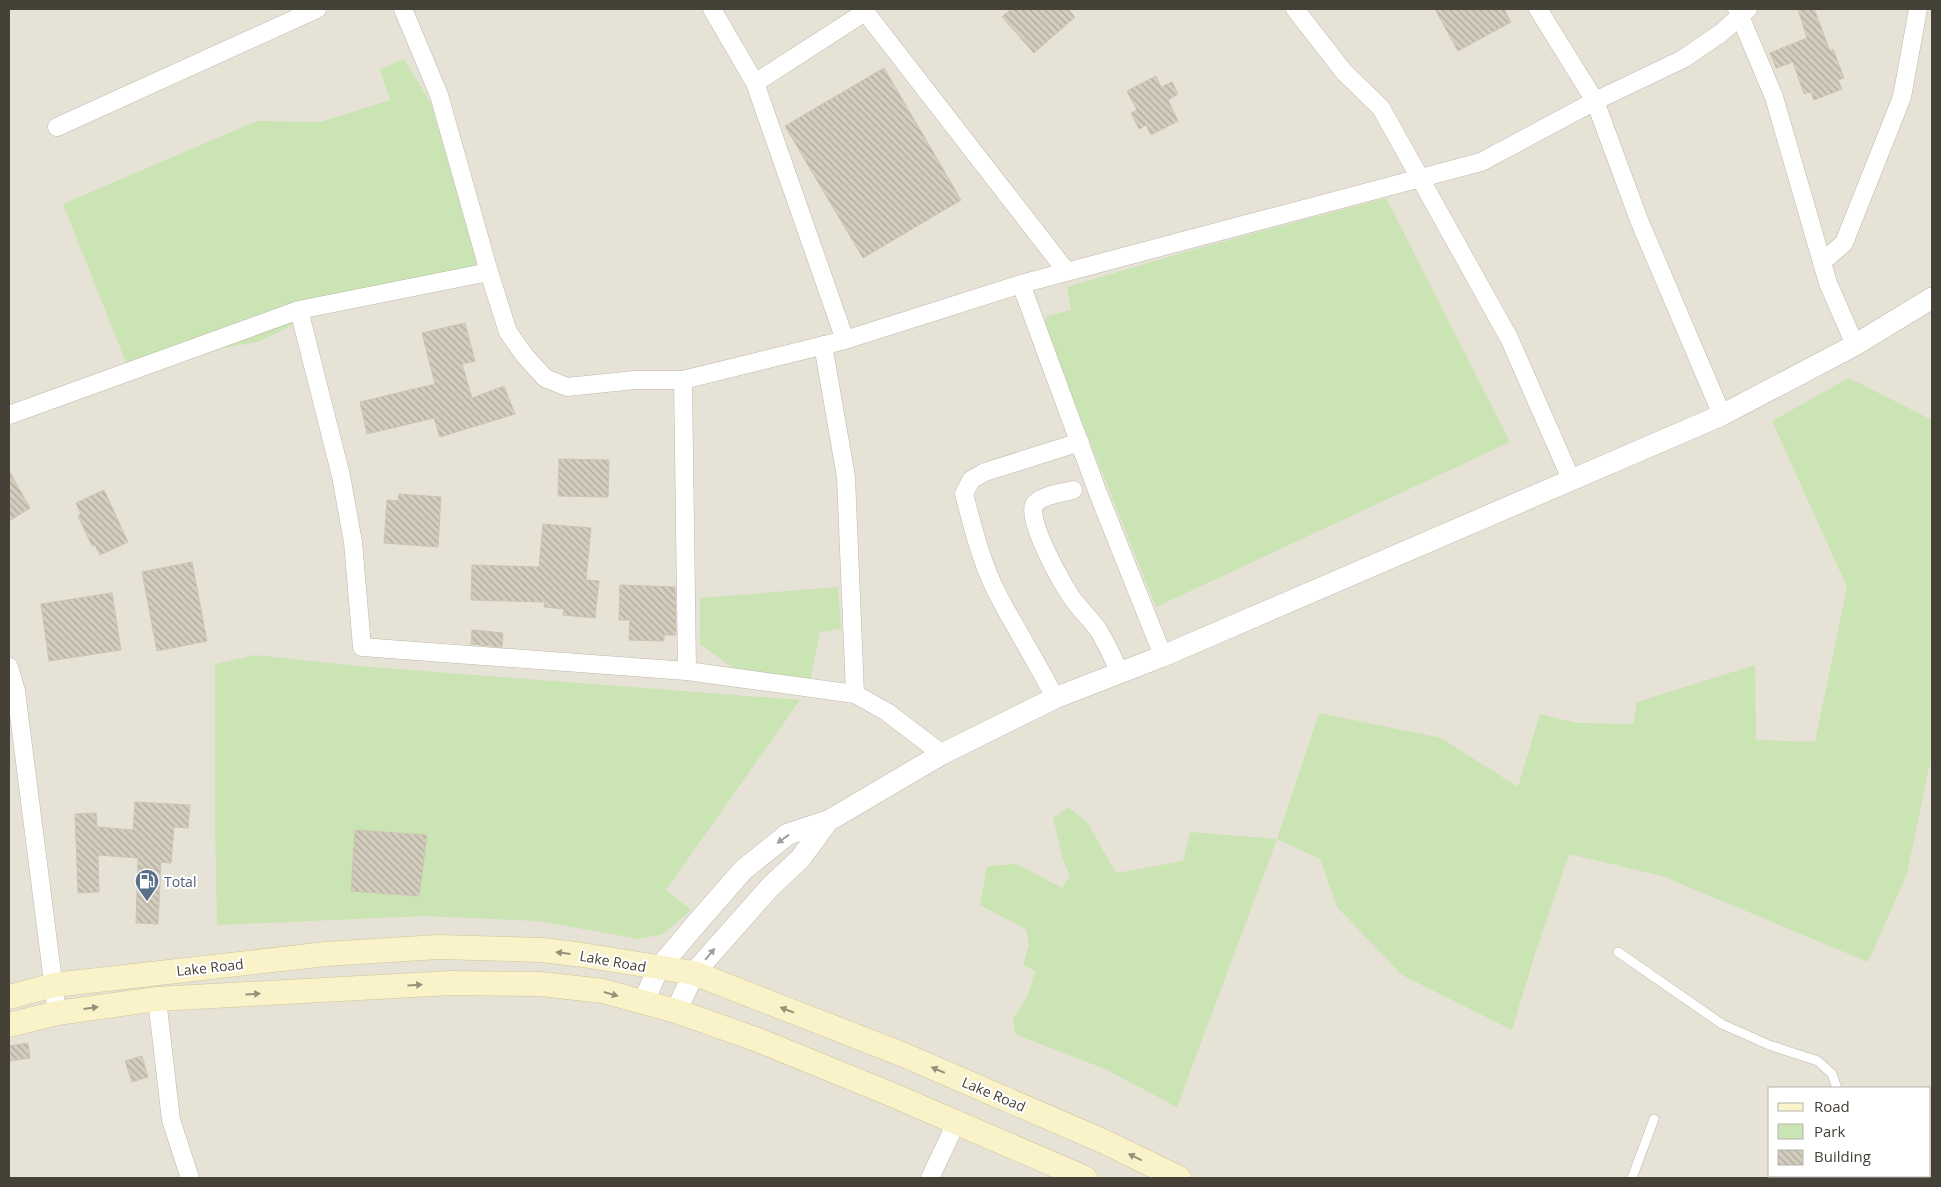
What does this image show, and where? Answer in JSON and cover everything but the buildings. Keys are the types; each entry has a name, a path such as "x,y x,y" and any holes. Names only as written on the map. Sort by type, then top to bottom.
{"main road":[{"name":"Lake Road","path":"9,997 54,985 326,954 438,947 542,950 694,973 904,1055 1105,1142 1179,1178"},
{"name":"Lake Road","path":"9,1025 58,1013 157,999 459,983 541,984 603,991 676,1011 767,1043 1085,1178"}],"street":[{"path":"57,127 317,9"},
{"path":"403,9 439,95 488,272 508,332 525,356 545,378 566,387 635,380 683,380 845,340 1021,284 1481,162 1595,101 1683,59 1742,11 1774,97 1828,284 1855,345"},
{"path":"712,9 755,83 845,340"},
{"path":"1295,9 1344,72 1381,108 1509,338 1571,479"},
{"path":"1538,9 1595,101 1639,220 1722,415"},
{"path":"1822,262 1844,243 1902,97 1918,9"},
{"path":"755,83 864,10 1066,272"},
{"path":"9,415 298,310 488,272"},
{"path":"1021,284 1163,656"},
{"path":"643,1003 658,969 743,870 788,834 828,821 942,754 1055,698 1163,656 1722,415 1855,345 1932,298"},
{"path":"298,310 341,476 353,542 362,647 687,671 855,694 887,712 942,754"},
{"path":"823,345 846,477 855,694"},
{"path":"683,380 687,671"},
{"path":"1055,698 1034,656 996,592 979,549 964,494 972,480 985,472 1080,442"},
{"path":"1073,490 1042,499 1035,503 1032,511 1040,538 1064,585 1074,602 1098,630 1120,673"},
{"path":"9,667 16,691 58,1013"},
{"path":"676,1011 694,973 771,886 800,859 828,821"},
{"path":"157,999 171,1120 190,1178"},
{"path":"930,1178 956,1123"}],"lane":[{"path":"1618,952 1722,1024 1769,1045 1818,1061 1832,1074 1838,1087"},
{"path":"1632,1178 1654,1119"}],"shaded area":[{"path":"9,9 1932,9 1932,1178 9,1178"}],"green space":[{"path":"404,59 431,103 475,254 477,278 321,311 258,342 127,365 63,204 257,121 321,122 390,100 380,69"},
{"path":"1386,198 1510,442 1156,607 1044,327 1047,316 1071,310 1067,287 1192,250"},
{"path":"1849,378 1932,420 1932,753 1907,874 1868,962 1662,876 1569,854 1535,954 1512,1030 1402,975 1337,907 1320,859 1277,839 1319,713 1441,738 1518,787 1540,714 1577,723 1633,724 1637,702 1755,665 1756,740 1815,742 1847,587 1772,421"},
{"path":"838,587 841,629 820,632 810,682 733,668 700,644 700,598"},
{"path":"255,655 358,666 800,700 666,890 691,910 663,934 639,939 538,921 425,916 217,925 215,664"},
{"path":"1068,807 1087,822 1116,873 1183,861 1190,832 1277,839 1177,1107 1105,1069 1015,1034 1013,1019 1028,995 1035,971 1023,965 1029,944 1026,929 980,905 987,866 1017,864 1062,888 1070,876 1063,860 1053,818"}],"place":[{"name":"Total","path":"147,902"}]}
